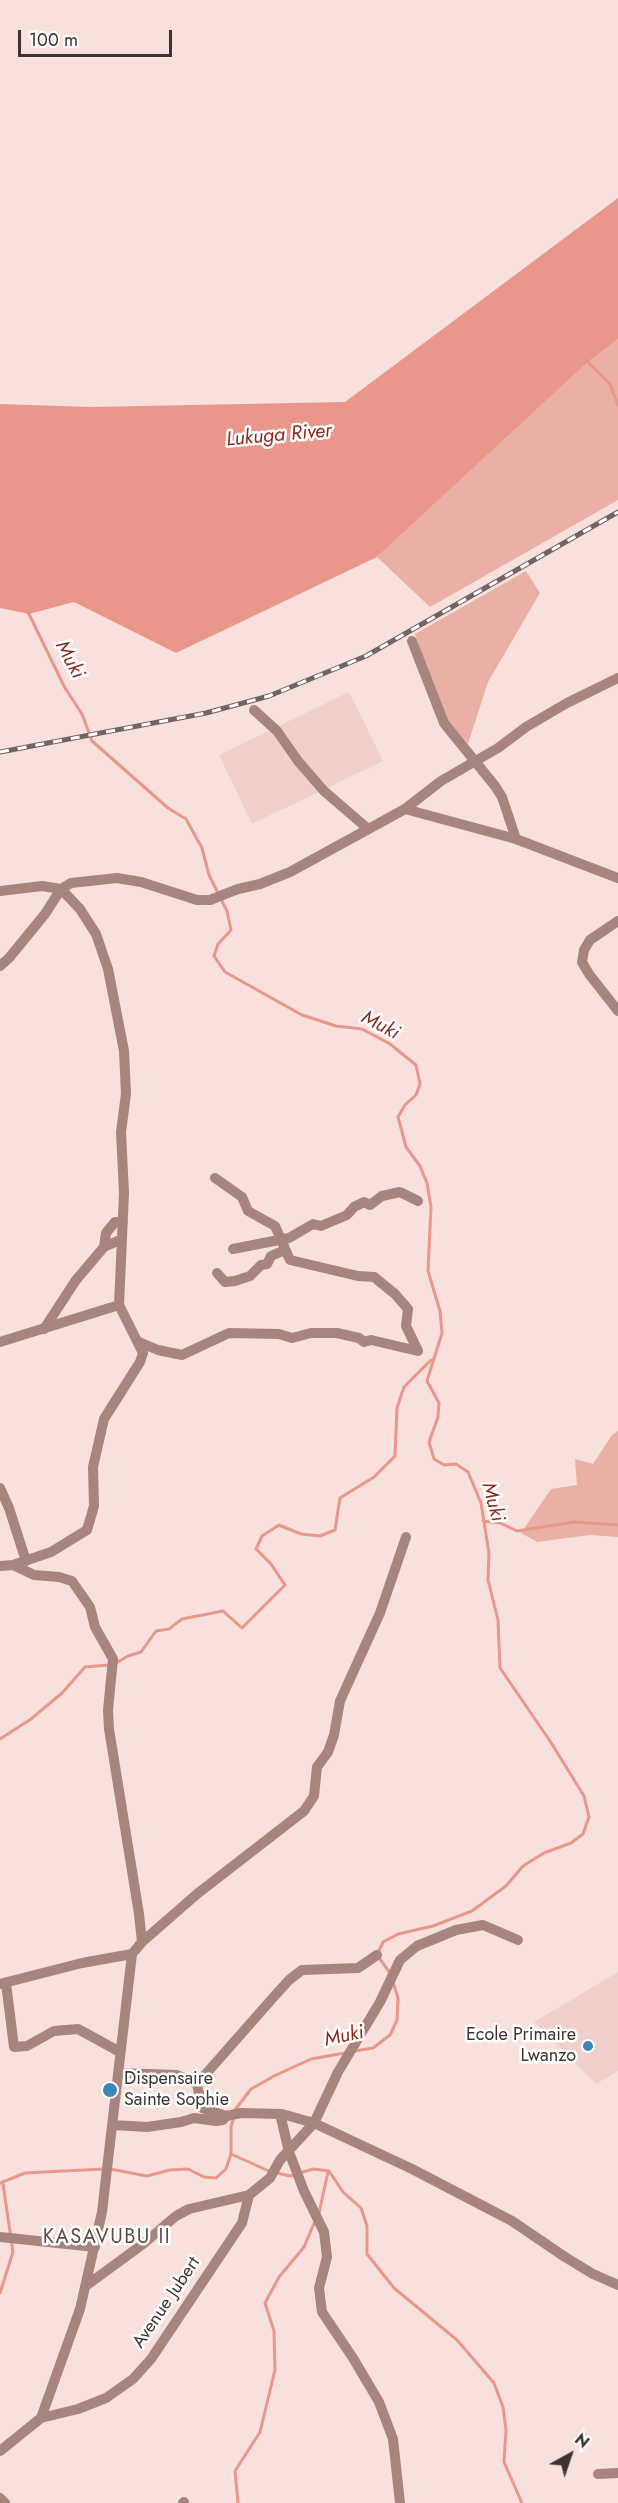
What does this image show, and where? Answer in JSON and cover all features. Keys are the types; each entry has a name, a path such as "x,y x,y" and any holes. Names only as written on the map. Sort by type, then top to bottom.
{"street":[{"path":"412,641 444,723 495,786 516,839"},
{"path":"0,891 42,886 61,889 81,882 117,878 141,882 196,900 210,900 260,884 290,872 405,809 441,781 567,703 618,678"},
{"path":"254,710 277,731 324,791 367,828"},
{"path":"405,809 516,839 618,878"},
{"path":"0,966 45,914 61,889"},
{"path":"0,1566 13,1565 51,1552 90,1527 94,1506 93,1467 104,1419 140,1362 143,1353 119,1305 124,1182 121,1132 126,1094 124,1051 117,1009 108,969 96,934 80,909 61,889"},
{"path":"618,921 590,940 584,950 582,962 618,1011"},
{"path":"139,1342 158,1350 182,1355 229,1333 279,1335 292,1338 310,1333 337,1333 359,1338 364,1342 371,1340 418,1351 406,1326 408,1309 395,1294 374,1277 358,1276 290,1260 275,1226 248,1211 242,1197 215,1178"},
{"path":"217,1273 225,1281 235,1281 250,1276 261,1265 267,1264 271,1256 283,1245 313,1224 321,1226 347,1215 354,1207 364,1203 370,1205 382,1196 400,1192 418,1201"},
{"path":"104,1247 106,1233 115,1222 123,1222"},
{"path":"44,1329 76,1280 104,1247 122,1239"},
{"path":"233,1249 283,1245"},
{"path":"0,1342 119,1305"},
{"path":"0,1488 26,1561"},
{"path":"41,2418 87,2285 102,2212 132,1954 142,1942 215,1880 304,1811 314,1796 317,1767 328,1752 334,1735 340,1701 387,1593 406,1537"},
{"path":"13,1565 34,1575 59,1577 72,1581 90,1607 95,1627 113,1659 108,1710 109,1730 142,1942"},
{"path":"87,2285 176,2216 189,2209 249,2195 270,2178 280,2160 314,2123 338,2072 380,2002 400,1960 417,1946 456,1930 483,1925 518,1940"},
{"path":"120,2052 78,2029 54,2031 27,2046 14,2046 3,1984 82,1963 132,1954"},
{"path":"197,2084 283,1986 302,1970 358,1968 377,1955"},
{"path":"118,2073 177,2075 197,2084"},
{"path":"197,2084 202,2108"},
{"path":"202,2108 226,2116 282,2114 314,2123 412,2169 512,2221 583,2269 618,2285"},
{"path":"194,2118 202,2108"},
{"path":"282,2114 289,2152 304,2191 324,2232 327,2257 319,2288 322,2312 379,2402 393,2439 400,2503"},
{"path":"113,2125 147,2127 194,2118 216,2121 223,2120 226,2116"},
{"name":"Avenue Jubert","path":"0,2451 41,2418 78,2409 106,2398 133,2379 169,2334 242,2223 249,2195"},
{"path":"0,2237 94,2247"},
{"path":"598,2474 618,2473"},
{"path":"0,2498 5,2503"}],"shaded area":[{"path":"618,339 618,500 430,607 377,557 588,362"},
{"path":"526,571 540,593 488,682 468,744 443,715 415,634"},
{"path":"349,692 383,761 252,824 219,755"},
{"path":"618,1431 618,1537 590,1535 537,1542 521,1533 551,1489 577,1485 575,1459 593,1464 612,1435"},
{"name":"Ecole Primaire Lwanzo","path":"618,1972 618,2071 596,2084 534,2022"}],"water":[{"name":"Lukuga River","path":"618,198 618,339 588,362 377,557 176,653 74,602 29,614 0,608 0,404 90,407 345,402"}],"waterway":[{"path":"585,359 610,384 618,405"},
{"name":"Muki","path":"28,612 65,688 82,714 92,741 168,808 186,819 202,848 209,875 227,911 231,930 218,944 214,956 225,972 302,1015 336,1026 362,1029 390,1044 416,1065 420,1084 416,1095 405,1105 398,1117 406,1147 420,1166 427,1183 431,1207 428,1271 440,1311 442,1333 427,1381 439,1403 438,1417 429,1442 434,1459 444,1465 456,1464 468,1472 481,1503 489,1553 488,1580 498,1620 500,1668 584,1796 589,1817 583,1834 571,1843 544,1853 523,1866 506,1886 472,1911 433,1926 398,1934 383,1942 377,1955 390,1973"},
{"path":"116,1663 141,1652 156,1631 169,1629 182,1619 223,1611 242,1628 285,1585 271,1564 256,1549 262,1536 279,1525 301,1534 320,1536 335,1530 340,1498 374,1477 395,1456 397,1408 404,1387 431,1360"},
{"path":"483,1521 500,1523 517,1531 574,1522 618,1525"},
{"path":"0,1739 31,1719 62,1693 85,1667 109,1665"},
{"name":"Muki","path":"355,2051 373,2048 390,2035 397,2020 398,1998 393,1982"},
{"name":"Muki","path":"235,2110 251,2089 274,2076 311,2059 345,2053"},
{"name":"Muki","path":"110,2169 147,2176 170,2170 188,2169 204,2177 216,2178 226,2169 231,2154 231,2127 234,2116"},
{"path":"231,2154 271,2172"},
{"name":"Muki","path":"0,2183 25,2173 104,2169"},
{"path":"300,2173 313,2169 329,2171 343,2192 361,2208 367,2226 367,2254 394,2288 457,2340 494,2383 503,2407 506,2430 504,2462 522,2503"},
{"path":"319,2213 328,2172"},
{"path":"277,2173 294,2175"},
{"path":"0,2293 13,2252 3,2184"},
{"path":"238,2503 235,2471 260,2432 275,2370 274,2331 265,2303 279,2277 304,2247 315,2221"}],"railway":[{"path":"0,752 206,713 269,696 366,656 618,512"}],"place":[{"name":"Ecole Primaire Lwanzo","path":"588,2046"},
{"name":"Dispensaire Sainte Sophie","path":"110,2090"}],"district":[{"name":"KASAVUBU II","path":"107,2238"}]}
